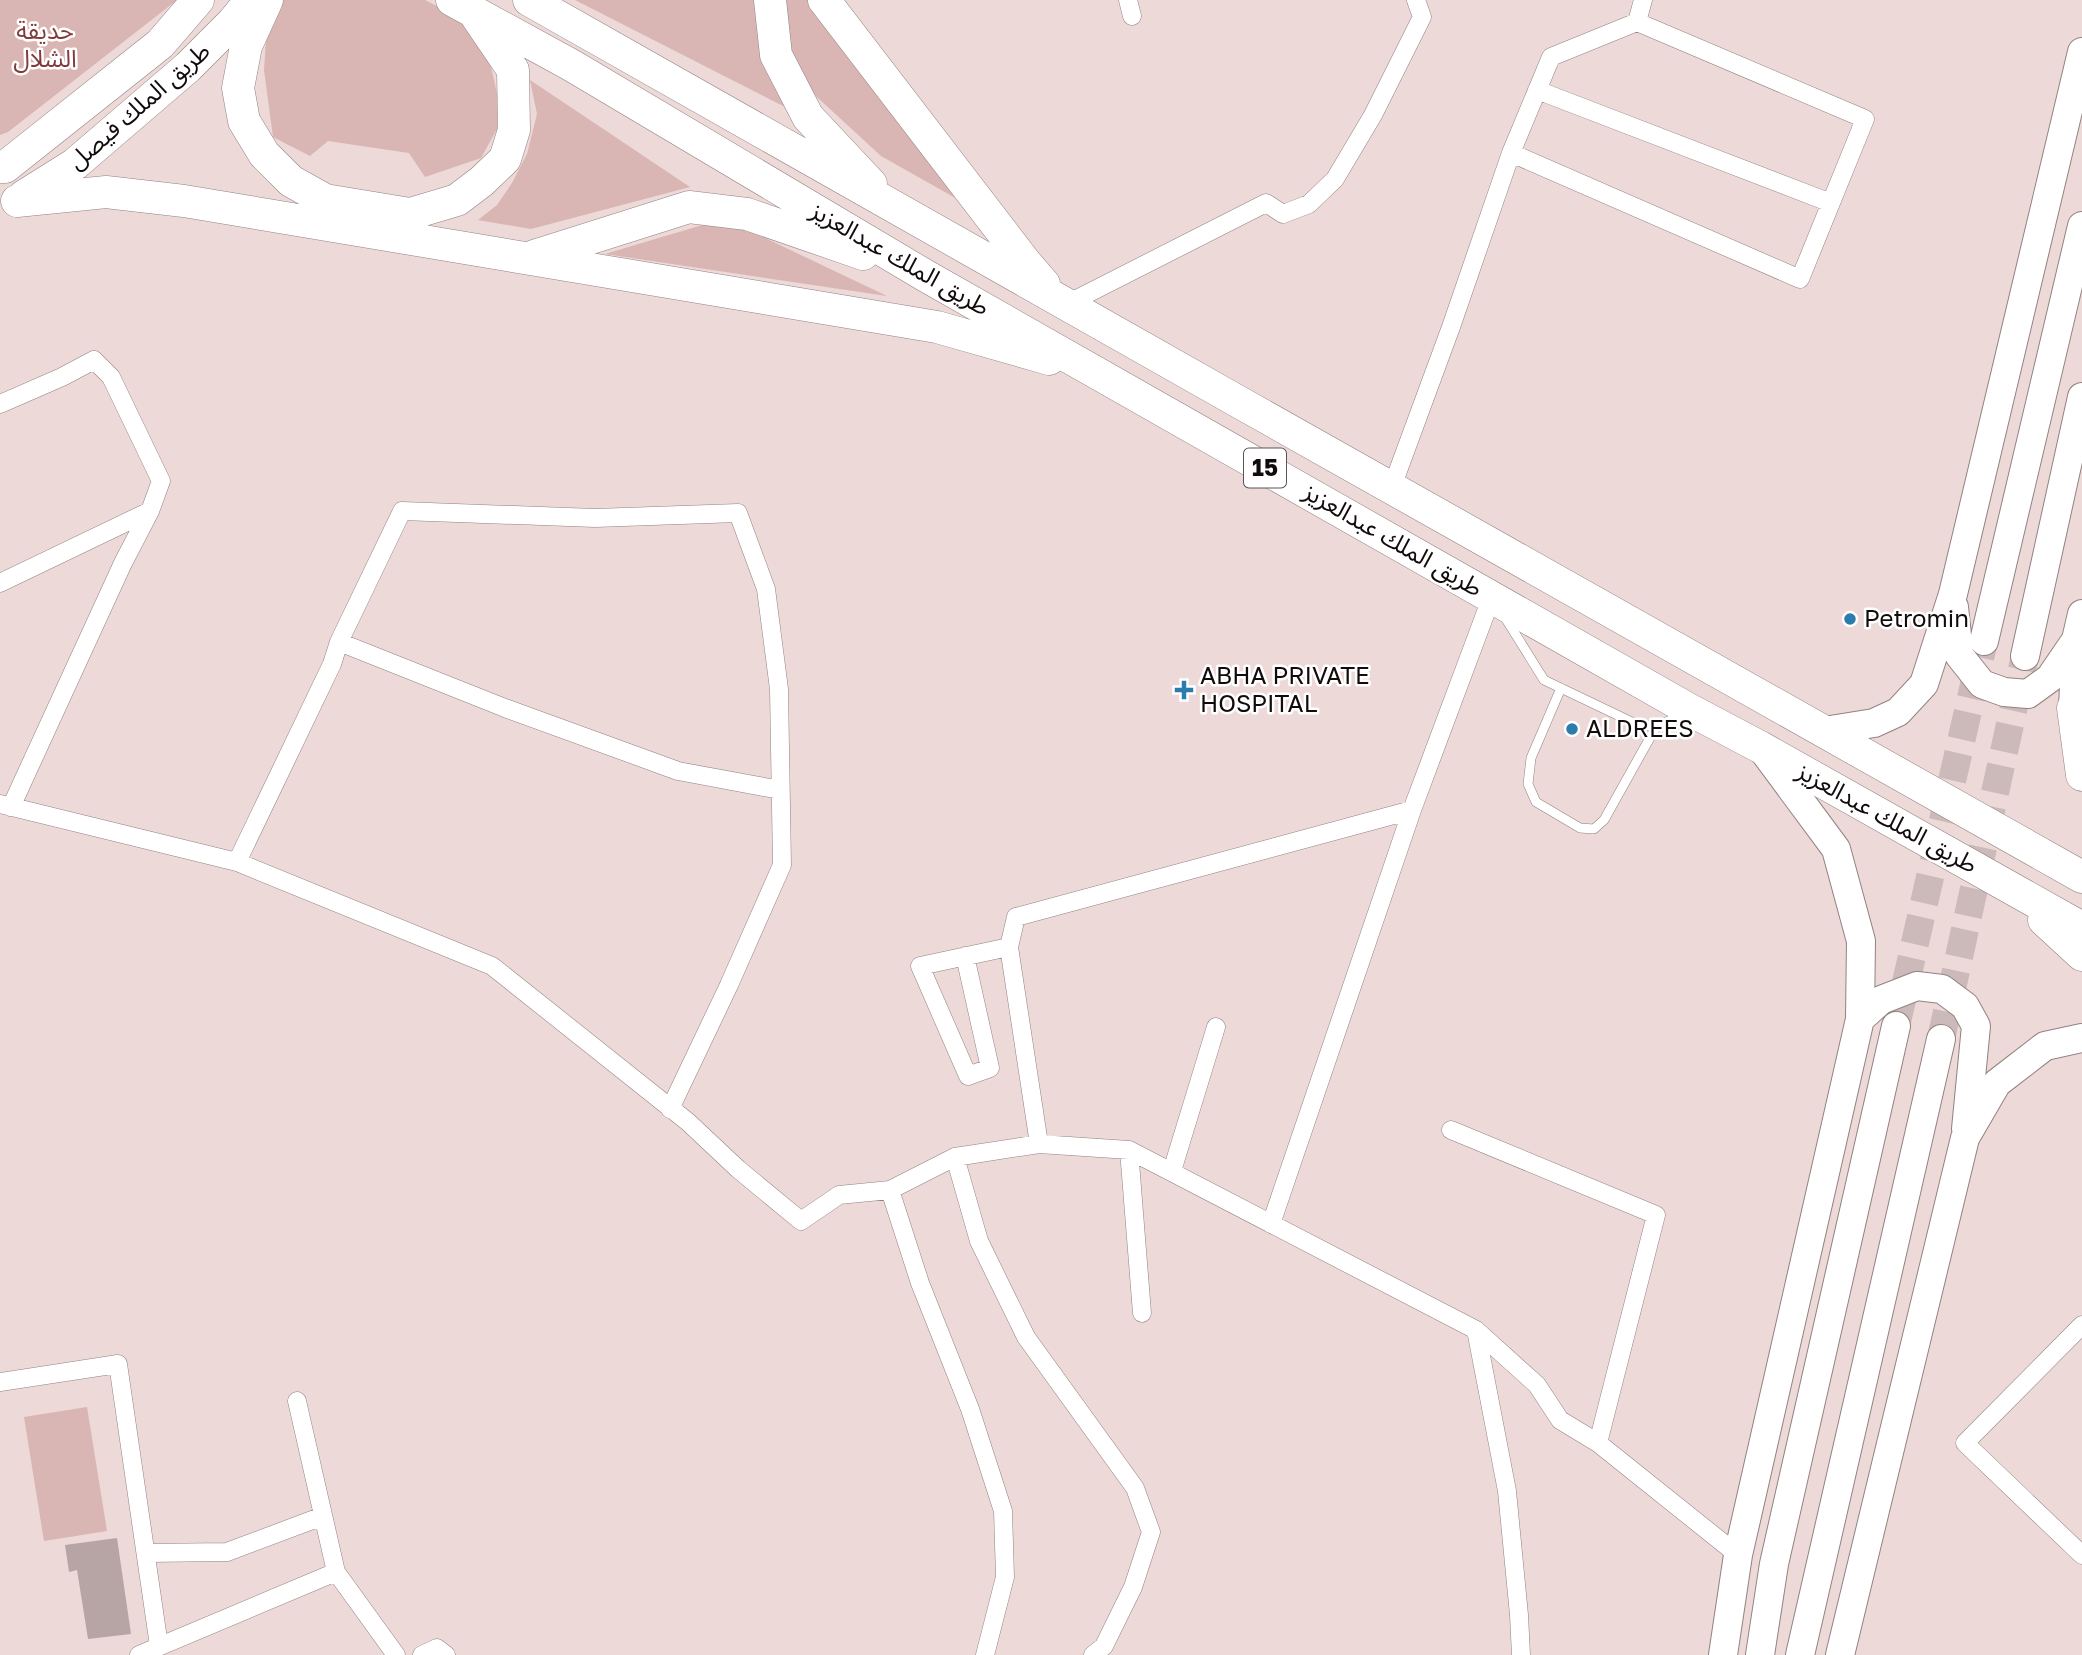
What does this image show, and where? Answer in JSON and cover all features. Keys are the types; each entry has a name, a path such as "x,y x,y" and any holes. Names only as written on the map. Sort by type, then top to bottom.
{"highway":[{"path":"0,167 5,167 160,44 198,0"},
{"name":"طريق الملك فيصل","path":"251,0 188,67 75,164 17,201 106,192 184,201 529,257"},
{"path":"267,0 246,46 238,88 244,121 264,154 291,181 325,200 410,214 457,200 482,181 505,159 514,130 513,70 463,6"},
{"name":"طريق الملك عبدالعزيز","path":"529,0 2082,877"},
{"path":"770,0 776,55 808,117 894,208"},
{"path":"824,0 1025,262 1062,301"},
{"name":"طريق الملك عبدالعزيز","path":"463,6 571,65 926,276 1690,710 2082,928"},
{"path":"529,257 690,207 747,214 926,276"},
{"path":"529,257 937,327 1099,374"},
{"path":"2078,718 2082,775"},
{"path":"2007,886 2082,955"}],"main road":[{"path":"1824,731 1874,723 1898,712 1924,684 1953,594 2082,52"},
{"path":"1984,641 2082,226"},
{"path":"2025,656 2082,397"},
{"path":"1953,594 1959,655 1982,684 2004,692 2028,694 2050,678 2079,627"},
{"path":"2078,718 2079,627"},
{"path":"1723,1655 1738,1555 1860,1019 1860,941 1836,849 1760,747"},
{"path":"1845,1651 1965,1138 1976,1026 1965,1006 1942,989 1917,986 1881,1000 1860,1019"},
{"path":"1760,1655 1774,1564 1896,1026"},
{"path":"1965,1138 1997,1083 2045,1046 2082,1038"},
{"path":"1800,1655 1941,1039"}],"street":[{"path":"1062,301 1266,203 1283,214 1308,204 1335,179 1373,115 1422,17 1416,0"},
{"path":"1637,22 1643,0"},
{"path":"1392,487 1511,153 1551,57 1637,22 1865,119 1800,279 1511,153"},
{"path":"1537,90 1831,203"},
{"path":"0,404 94,360 111,377 161,481 150,511 5,806 237,862 492,966 688,1122 738,1169 801,1221 839,1195 890,1190 955,1157 1039,1144 1129,1150 1476,1330 1537,1385 1560,1420 1598,1443 1738,1555"},
{"path":"0,583 150,511"},
{"path":"237,862 402,511 595,518 738,513 766,590 779,689 782,864 729,985 670,1108"},
{"path":"1270,1224 1412,810 1492,596"},
{"path":"339,642 505,708 678,771 780,790"},
{"path":"1039,1144 1009,947 1016,917 1412,810"},
{"path":"965,956 990,1068 968,1076 920,966 965,956 1009,947"},
{"path":"1172,1171 1216,1027"},
{"path":"1451,1130 1656,1215 1598,1443"},
{"path":"1129,1150 1142,1313"},
{"path":"955,1157 979,1241 1026,1338 1135,1488 1151,1532 1133,1587 1104,1646 1093,1655"},
{"path":"890,1190 920,1283 970,1409 1003,1511 1006,1577 985,1655"},
{"path":"2082,1325 1965,1443 2082,1556"},
{"path":"1476,1330 1507,1492 1521,1655"},
{"path":"0,1382 118,1364 159,1646"},
{"path":"297,1402 337,1573 396,1655"},
{"path":"146,1553 227,1552 323,1516"},
{"path":"139,1655 337,1573"},
{"path":"422,1655 437,1648 446,1655"}],"lane":[{"path":"1492,596 1544,680 1636,724 1656,727"},
{"path":"1561,688 1531,758 1528,784 1536,802 1580,828 1594,830 1604,820 1656,727 1690,710"}],"green space":[{"name":"حديقة الشلال","path":"0,0 177,0 8,132 0,135"},
{"path":"280,0 425,0 466,21 491,67 498,98 497,129 481,158 425,177 409,153 328,141 310,156 273,137 264,70 266,40"},
{"path":"575,0 760,0 791,110"},
{"path":"782,0 814,0 966,204 881,156 793,75"},
{"path":"530,80 690,187 531,229 478,220 497,205 527,154 537,114"},
{"path":"709,223 742,227 887,296 605,254"},
{"path":"87,1407 107,1531 44,1541 24,1417"}],"building":[{"path":"117,1538 131,1634 88,1639 77,1570 69,1572 65,1545"}],"tunnel":[{"path":"1896,1026 1984,641"},
{"path":"1941,1039 2025,656"}],"place":[{"name":"Petromin","path":"1850,619"},
{"name":"ABHA PRIVATE HOSPITAL","path":"1184,690"},
{"name":"ALDREES","path":"1572,729"}]}
